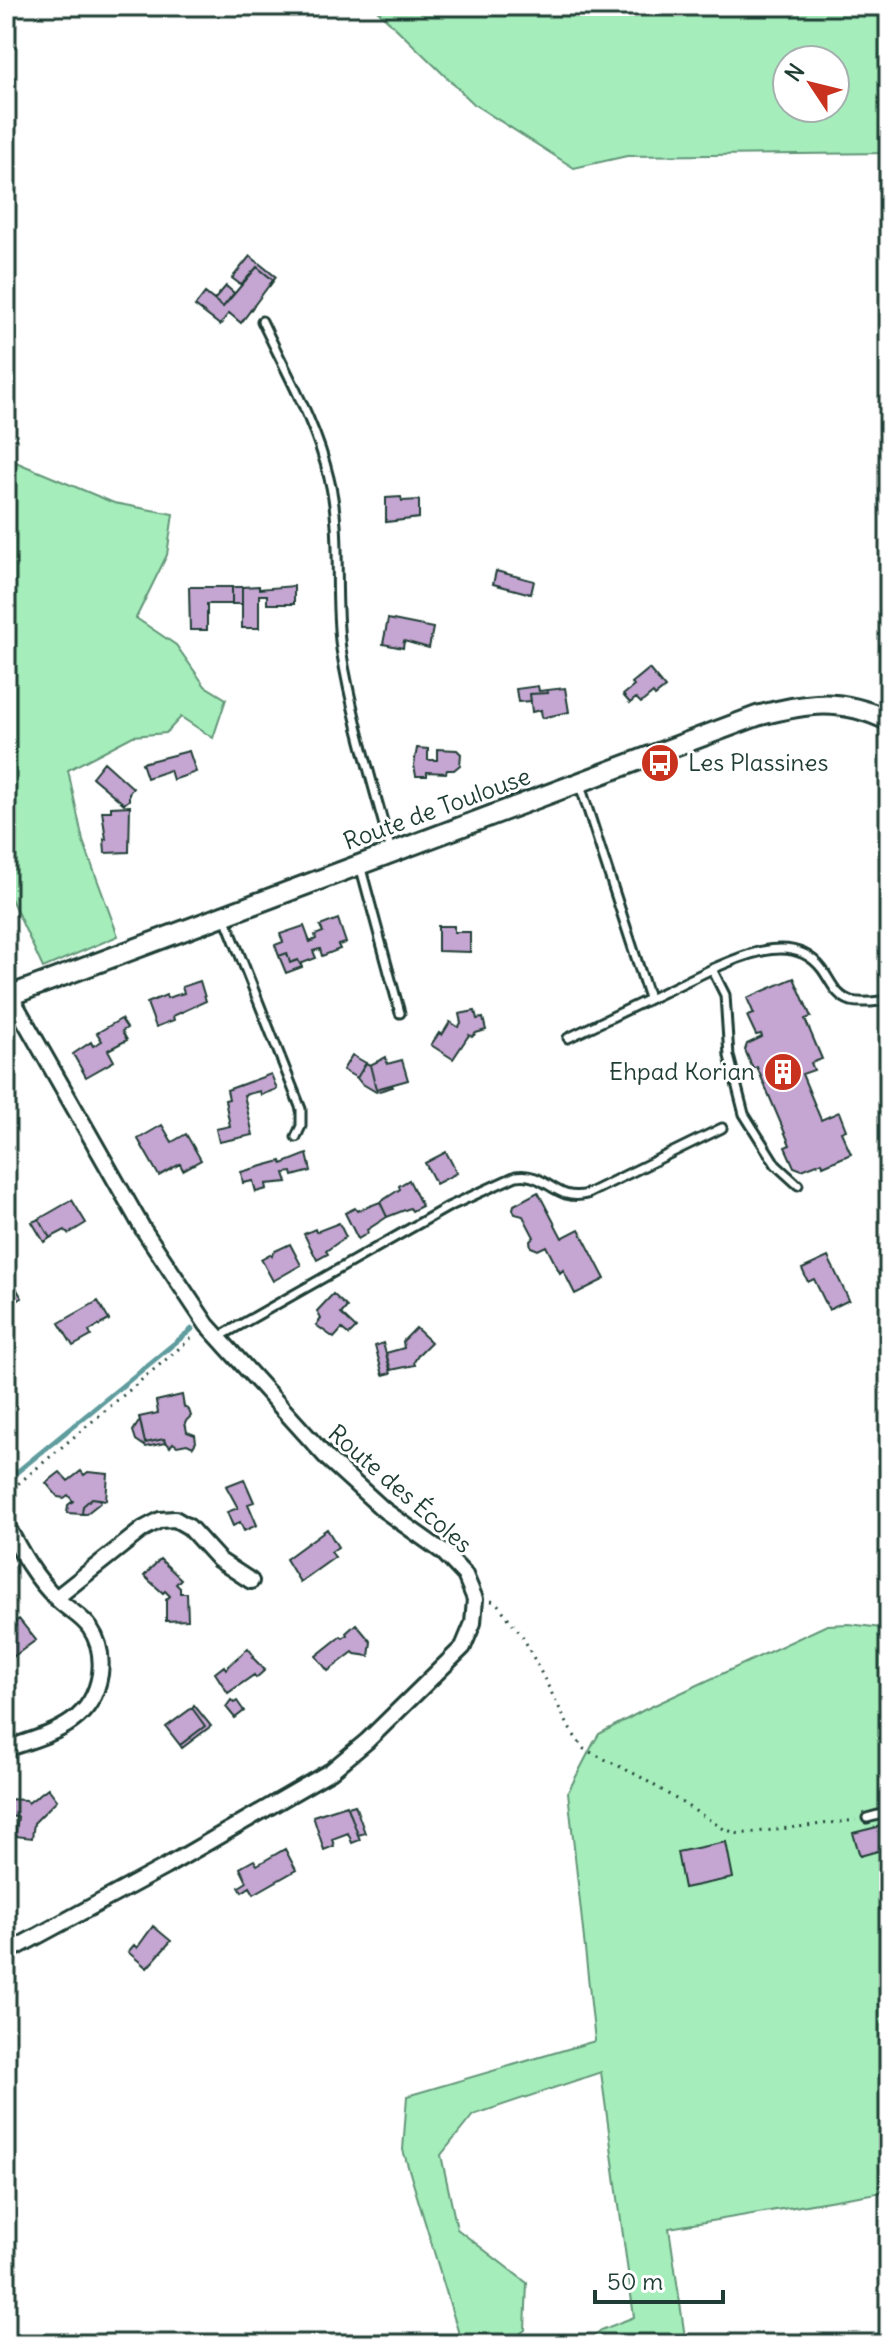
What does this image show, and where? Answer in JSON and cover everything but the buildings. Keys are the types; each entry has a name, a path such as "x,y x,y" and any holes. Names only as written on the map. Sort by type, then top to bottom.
{"street":[{"name":"Route de Toulouse","path":"8,996 757,716 797,706 828,703 851,706 889,721"},
{"name":"Route des Écoles","path":"8,996 143,1229 217,1338 328,1459 384,1510 443,1552 465,1575 475,1599"},
{"path":"56,1598 143,1529 160,1520 175,1519 189,1527 219,1560 251,1581"},
{"path":"6,1524 25,1561 56,1598 89,1626 99,1645 101,1667 89,1707 71,1723 6,1749"},
{"path":"6,1953 165,1867 331,1771 367,1741 463,1647 473,1623 475,1599"}],"lane":[{"path":"262,321 317,440 328,475 335,504 341,648 352,704 391,851"},
{"path":"580,783 649,998"},
{"path":"359,863 400,1013"},
{"path":"224,914 301,1109 301,1126 296,1137"},
{"path":"568,1038 712,969 749,954 777,948 810,958 821,968 835,991 849,1001 889,1000"},
{"path":"712,969 725,995 729,1056 744,1114 776,1165 798,1185"},
{"path":"217,1338 448,1207 516,1176 528,1174 563,1195 575,1197 722,1128"},
{"path":"867,1818 889,1812"}],"path":[{"path":"6,1494 207,1325"},
{"path":"475,1599 496,1602 523,1637 571,1731 584,1749 639,1776 724,1829 739,1834 867,1818"}],"green space":[{"path":"373,6 889,6 889,153 627,156 574,168 475,105"},
{"path":"6,458 114,503 173,514 167,555 136,618 176,645 205,686 226,699 213,738 181,717 166,733 133,736 68,770 83,841 118,936 43,968 6,888"},
{"path":"849,1624 889,1629 889,2191 669,2228 686,2344 584,2344 601,2330 634,2317 601,2072 473,2115 441,2155 457,2229 527,2283 525,2330 506,2344 462,2344 403,2150 407,2096 595,2041 568,1792 593,1744 599,1734 644,1710 827,1625"}],"waterway":[{"path":"6,1481 192,1329"}],"place":[{"name":"Les Plassines","path":"660,763"},
{"name":"Ehpad Korian","path":"783,1072"}]}
